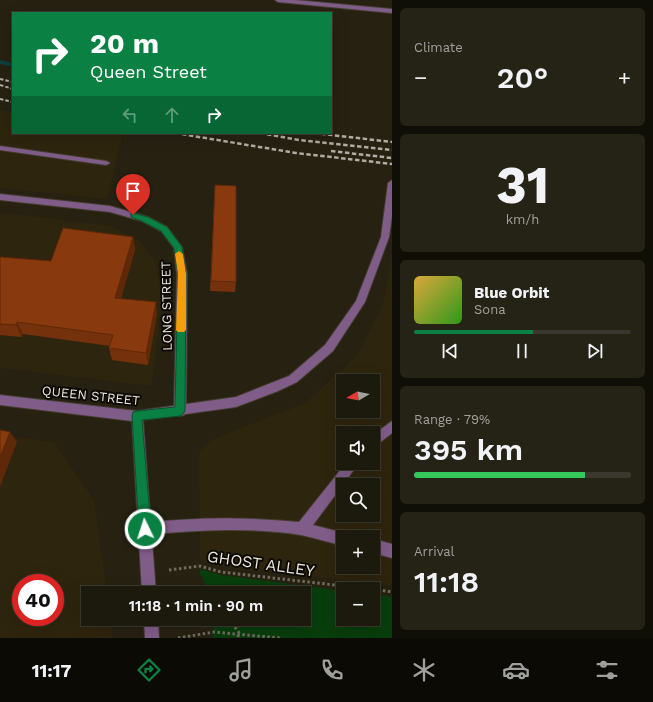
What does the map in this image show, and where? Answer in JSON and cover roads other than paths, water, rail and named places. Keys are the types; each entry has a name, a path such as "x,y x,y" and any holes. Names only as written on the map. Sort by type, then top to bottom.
{"street":[{"path":"278,0 392,10"},
{"path":"0,148 106,163"},
{"name":"QUEEN STREET","path":"0,400 137,416 236,402 274,388 293,379 329,348 360,302 385,237 392,183"},
{"name":"LONG STREET","path":"0,197 110,209 145,219 164,229 178,247 182,274 180,411"},
{"path":"137,416 149,586"},
{"path":"380,436 392,426"},
{"path":"302,529 348,470"},
{"path":"145,529 170,525 257,524 302,529 336,537"},
{"path":"380,548 392,551"},
{"path":"151,626 152,638"}],"waterway":[{"path":"0,62 12,65"}],"railway":[{"path":"0,79 12,82"},
{"path":"0,85 12,89"},
{"path":"0,99 12,102"},
{"path":"181,134 296,153 392,164"},
{"path":"266,134 299,140 392,150"},
{"path":"323,134 392,142"},
{"path":"331,151 392,158"}]}
